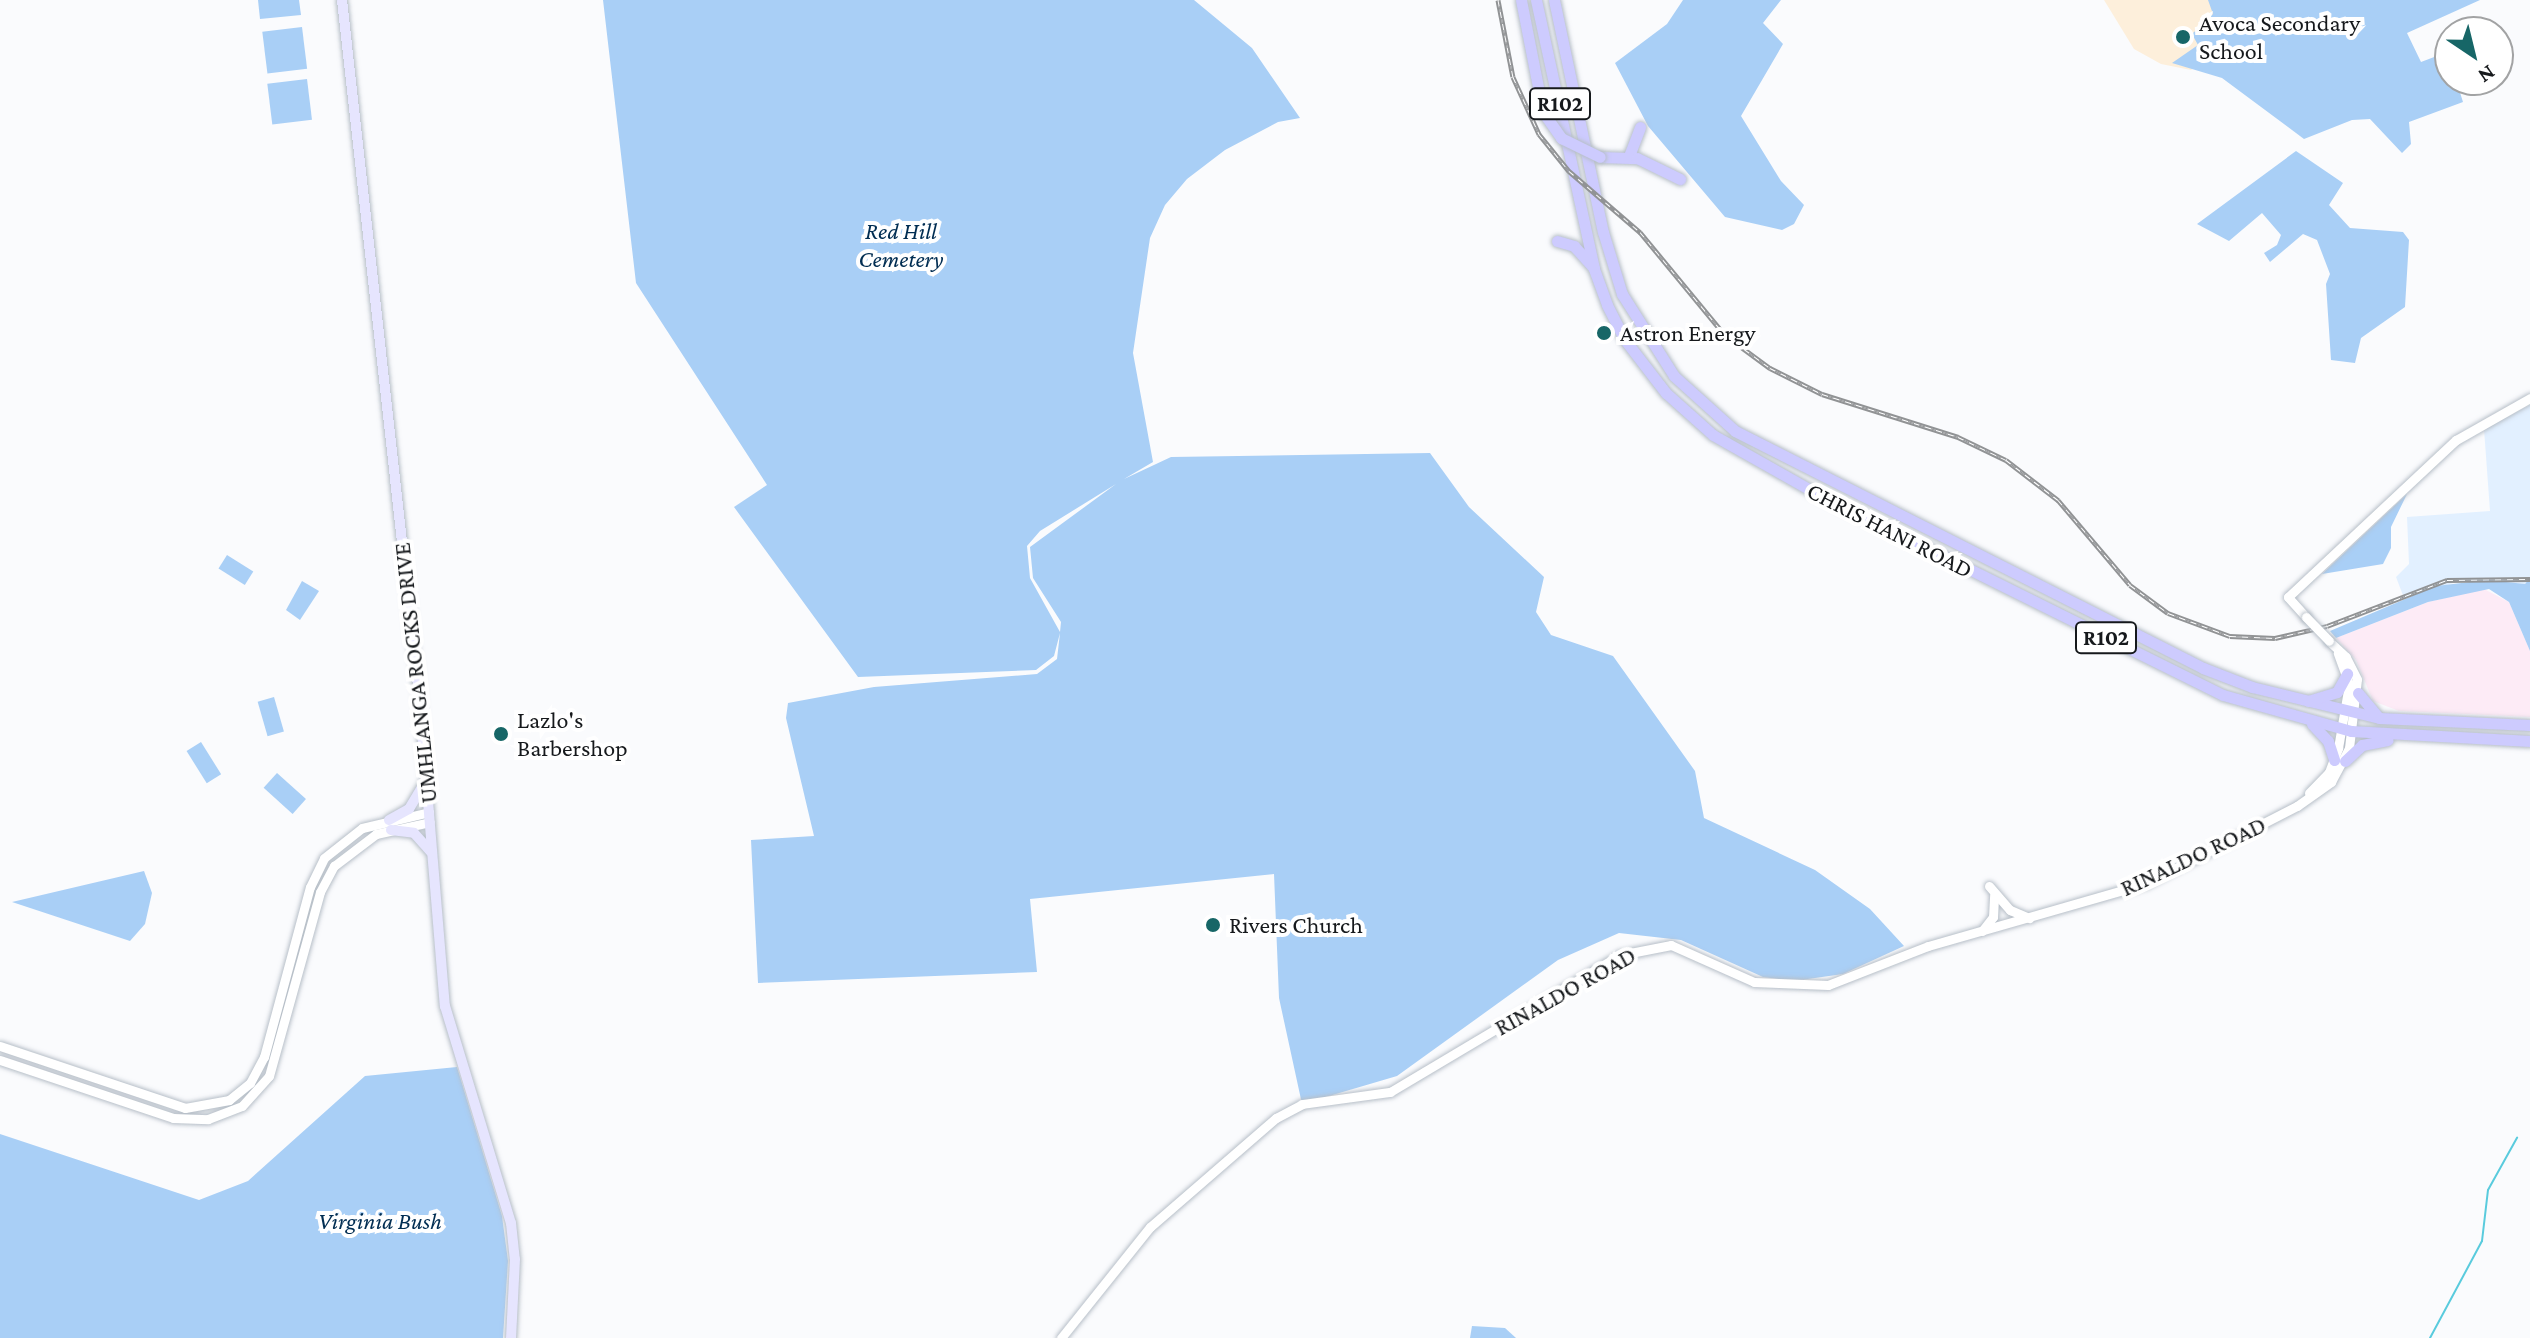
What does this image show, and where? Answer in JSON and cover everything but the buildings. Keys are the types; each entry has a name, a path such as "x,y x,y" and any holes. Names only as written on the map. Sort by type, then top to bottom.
{"main road":[{"name":"UMHLANGA ROCKS DRIVE","path":"342,0 430,817 448,1021 513,1234 511,1338"},
{"path":"1521,0 1543,112 1561,138 1600,157 1629,156 1655,162 1680,179"},
{"name":"CHRIS HANI ROAD","path":"1536,0 1594,269 1607,305 1642,363 1688,415 1734,449 2188,680 2310,722 2346,730 2408,737 2530,741"},
{"name":"CHRIS HANI ROAD","path":"1554,0 1612,265 1634,318 1690,393 1755,443 2203,668 2300,702 2349,713 2379,718 2530,725"},
{"path":"1629,156 1640,127"},
{"path":"1557,241 1574,246 1594,269"},
{"path":"2300,702 2330,697 2347,674"},
{"path":"2358,693 2379,718"},
{"path":"2310,722 2326,738 2340,760 2369,742 2408,737"},
{"path":"386,826 416,801 426,779"},
{"path":"386,826 414,833 432,854"}],"street":[{"path":"2349,713 2358,693 2353,667 2288,597 2456,440 2530,398"},
{"path":"2333,645 2347,674 2349,713"},
{"name":"RINALDO ROAD","path":"1061,1338 1150,1227 1276,1118 1302,1104 1390,1092 1620,955 1671,945 1754,982 1828,985 1982,931 2147,883 2284,812 2323,780 2340,760 2349,713"},
{"path":"0,1046 185,1108 214,1107 250,1083 264,1057 315,872 348,835 430,817"},
{"path":"0,1060 189,1120 226,1114 259,1091 275,1060 325,878 353,847 386,826"},
{"path":"1982,931 1993,917 1992,891 2010,910 2030,918"},
{"path":"264,1057 275,1060"},
{"path":"134,1105 139,1093"}],"shaded area":[{"name":"Avoca Secondary School","path":"2104,0 2293,0 2191,70 2161,64 2134,49"},
{"path":"2530,405 2530,578 2525,584 2460,581 2404,598 2396,577 2409,564 2407,517 2490,511 2484,429"},
{"path":"2484,589 2509,602 2530,651 2530,717 2399,711 2373,701 2356,660 2336,638 2428,602"}],"green space":[{"path":"258,0 299,0 301,15 260,19"},
{"name":"Red Hill Cemetery","path":"603,0 1194,0 1252,48 1300,118 1278,122 1225,150 1187,179 1165,205 1150,238 1133,353 1153,462 1124,479 1171,457 1430,453 1469,507 1544,577 1536,612 1551,635 1613,656 1695,771 1704,818 1815,870 1870,909 1904,946 1843,974 1794,981 1763,977 1681,940 1619,933 1558,960 1397,1076 1302,1104 1279,998 1274,874 1030,899 1037,972 758,983 751,840 814,836 786,718 788,703 874,687 1037,674 1057,659 1060,633 1054,656 1036,670 858,677 734,507 767,485 636,283","holes":["1116,484 1030,547 1033,578 1061,622 1060,632 1030,578 1027,546 1040,531"]},
{"path":"1683,0 1781,0 1763,23 1783,44 1741,116 1781,181 1804,205 1794,224 1782,230 1725,217 1648,126 1615,63 1667,24"},
{"path":"2208,0 2480,0 2445,16 2434,16 2434,21 2407,33 2421,62 2434,57 2434,96 2461,96 2463,102 2409,122 2411,144 2402,153 2370,119 2352,120 2304,139 2222,78 2172,63 2198,45 2192,34 2213,14"},
{"path":"302,27 307,69 267,74 262,32"},
{"path":"307,79 312,120 272,125 267,84"},
{"path":"2296,151 2343,183 2329,205 2350,228 2403,232 2409,240 2405,307 2361,338 2355,363 2331,360 2326,284 2330,274 2317,240 2303,234 2270,262 2264,253 2277,245 2281,235 2262,213 2229,241 2197,224"},
{"path":"2407,494 2391,527 2391,548 2383,564 2322,574"},
{"path":"227,555 253,571 245,585 219,569"},
{"path":"2530,578 2530,651 2509,602 2489,589 2428,602 2336,638 2330,631 2436,586 2487,580 2525,584"},
{"path":"302,581 319,591 300,620 286,610"},
{"path":"274,697 284,732 268,736 258,702"},
{"path":"201,742 221,774 207,783 187,751"},
{"path":"277,773 306,799 293,814 264,788"},
{"path":"144,871 152,893 145,924 130,941 12,902"},
{"name":"Virginia Bush","path":"457,1067 502,1216 508,1261 503,1338 0,1338 0,1134 199,1200 248,1181 365,1076"},
{"path":"1472,1326 1505,1328 1516,1338 1470,1338"}],"waterway":[{"path":"2430,1338 2482,1241 2488,1190 2517,1138"}],"railway":[{"path":"1498,0 1513,77 1539,134 1569,171 1640,232 1725,335 1770,368 1822,394 1958,437 2006,460 2058,500 2130,585 2168,613 2230,636 2275,638 2327,626 2447,580 2530,579"}],"place":[{"name":"Avoca Secondary School","path":"2183,37"},
{"name":"Astron Energy","path":"1604,333"},
{"name":"Lazlo's Barbershop","path":"501,734"},
{"name":"Rivers Church","path":"1213,925"}]}
